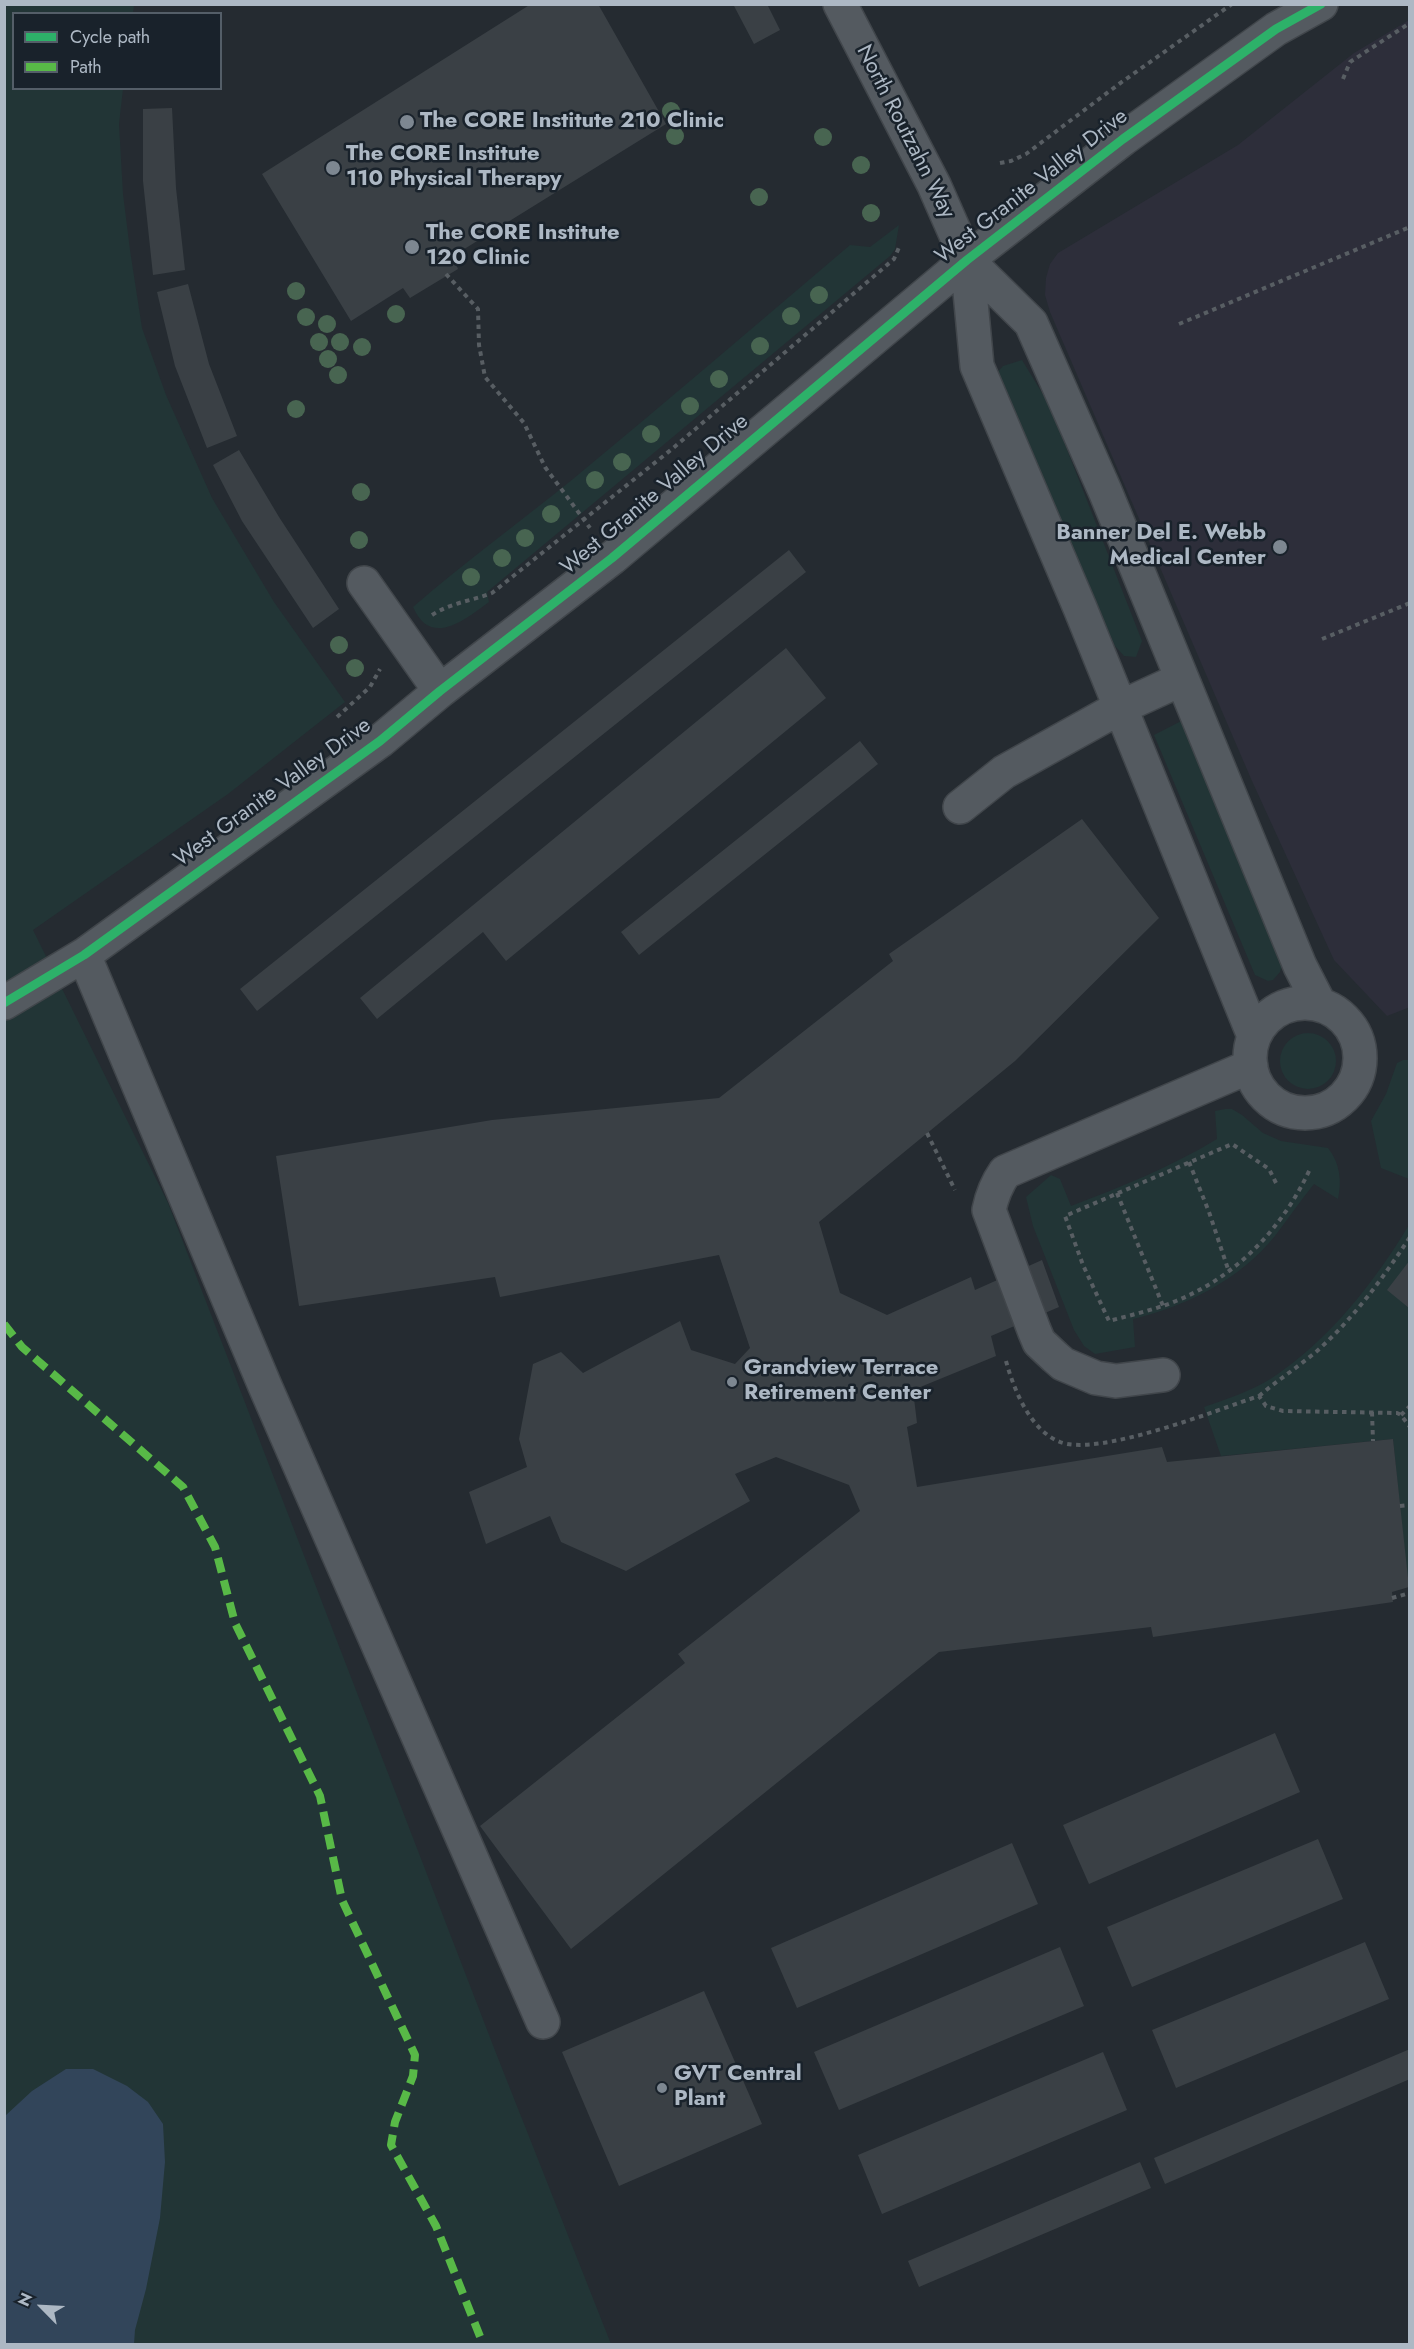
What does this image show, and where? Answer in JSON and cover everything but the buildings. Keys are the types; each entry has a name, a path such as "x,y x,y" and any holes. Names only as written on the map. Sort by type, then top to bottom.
{"street":[{"name":"North Routzahn Way","path":"840,4 942,202 967,260"},
{"name":"West Granite Valley Drive","path":"4,1004 84,955 380,741 440,691 612,558 967,260 1123,139 1276,29 1321,4"},
{"path":"967,260 1031,323 1105,491 1300,966 1320,1005"},
{"path":"967,260 977,366 1080,608 1252,1051 1261,1091 1268,1099 1297,1113 1315,1113 1331,1108 1339,1102 1354,1082 1359,1065 1360,1049 1353,1029 1332,1009 1320,1005 1295,1006 1278,1011 1266,1018 1252,1051 1005,1172 996,1185 989,1210 1039,1342 1063,1364 1096,1378 1116,1381 1162,1375"},
{"path":"364,583 440,691"},
{"path":"960,807 1004,772 1119,708 1182,679"},
{"path":"84,955 265,1386 543,2022"}],"path":[{"path":"1000,163 1026,154 1119,84 1232,4"},
{"path":"1343,79 1350,62 1410,23"},
{"path":"1179,324 1410,227"},
{"path":"337,717 370,687 380,668 381,659 402,639 430,616 446,607 476,600 492,593 672,449 894,259 900,245"},
{"path":"446,274 478,309 478,345 485,377 524,423 545,467 612,558"},
{"path":"1322,639 1410,603"},
{"path":"1276,1183 1269,1169 1232,1144 1065,1216 1083,1265 1109,1321 1163,1306 1192,1294 1229,1272 1267,1237 1297,1197 1310,1169"},
{"path":"1189,1162 1229,1272"},
{"path":"1117,1193 1163,1306"},
{"path":"1258,1396 1305,1361 1345,1322 1370,1295 1410,1237"},
{"path":"1401,1415 1410,1406"},
{"path":"1372,1412 1373,1441"},
{"path":"1400,1506 1410,1505"},
{"path":"1392,1598 1410,1593"}],"shaded area":[{"path":"5,5 134,5 133,12 12,12 12,90 123,90 119,124 123,194 130,250 142,328 166,395 212,498 274,602 345,702 228,794 33,930 168,1203 496,2053 611,2344 5,2344"},
{"name":"Banner Del E. Webb Medical Center","path":"1409,20 1410,1007 1387,1016 1334,960 1252,781 1050,312 1045,295 1050,264 1058,253 1238,145 1354,53"},
{"path":"899,225 895,249 890,256 487,592 489,602 460,622 450,626 439,628 429,626 421,620 413,607 573,479 850,245 870,247"},
{"path":"1022,360 1050,406 1142,641 1136,657 1124,656 1115,646 994,376 1003,366"},
{"path":"1189,717 1283,960 1280,972 1273,980 1268,981 1255,975 1154,735"},
{"path":"1308,1033 1319,1035 1328,1041 1334,1050 1336,1061 1334,1072 1328,1081 1319,1087 1308,1089 1297,1087 1288,1081 1282,1072 1280,1061 1282,1050 1288,1041 1297,1035"},
{"path":"1409,1060 1409,1179 1381,1168 1371,1121 1386,1094 1397,1063"},
{"path":"1232,1109 1263,1133 1281,1141 1328,1148 1339,1172 1338,1199 1314,1184 1275,1236 1245,1266 1192,1299 1133,1319 1135,1347 1095,1354 1084,1346 1074,1330 1033,1226 1026,1197 1051,1175 1060,1179 1071,1206 1146,1176 1217,1139 1215,1111"},
{"path":"1409,1225 1409,1595 1393,1439 1221,1456 1204,1407 1264,1383 1313,1346 1365,1289"}],"water":[{"path":"66,2069 93,2069 127,2086 148,2102 163,2124 165,2162 160,2218 146,2289 135,2330 134,2344 5,2344 5,2116 32,2091"}],"marked path":[{"path":"4,1324 22,1347 183,1487 215,1547 235,1623 320,1796 342,1900 415,2055 413,2076 395,2122 391,2145 436,2226 483,2344"}],"cycle path":[{"path":"4,1003 84,955 380,741 440,691 612,558 967,260 1123,139 1276,29 1321,4"}],"place":[{"name":"The CORE Institute 210 Clinic","path":"407,122"},
{"name":"The CORE Institute 110 Physical Therapy","path":"333,168"},
{"name":"The CORE Institute 120 Clinic","path":"412,247"},
{"name":"Banner Del E. Webb Medical Center","path":"1280,547"},
{"name":"Grandview Terrace Retirement Center","path":"732,1382"},
{"name":"GVT Central Plant","path":"662,2088"}]}
